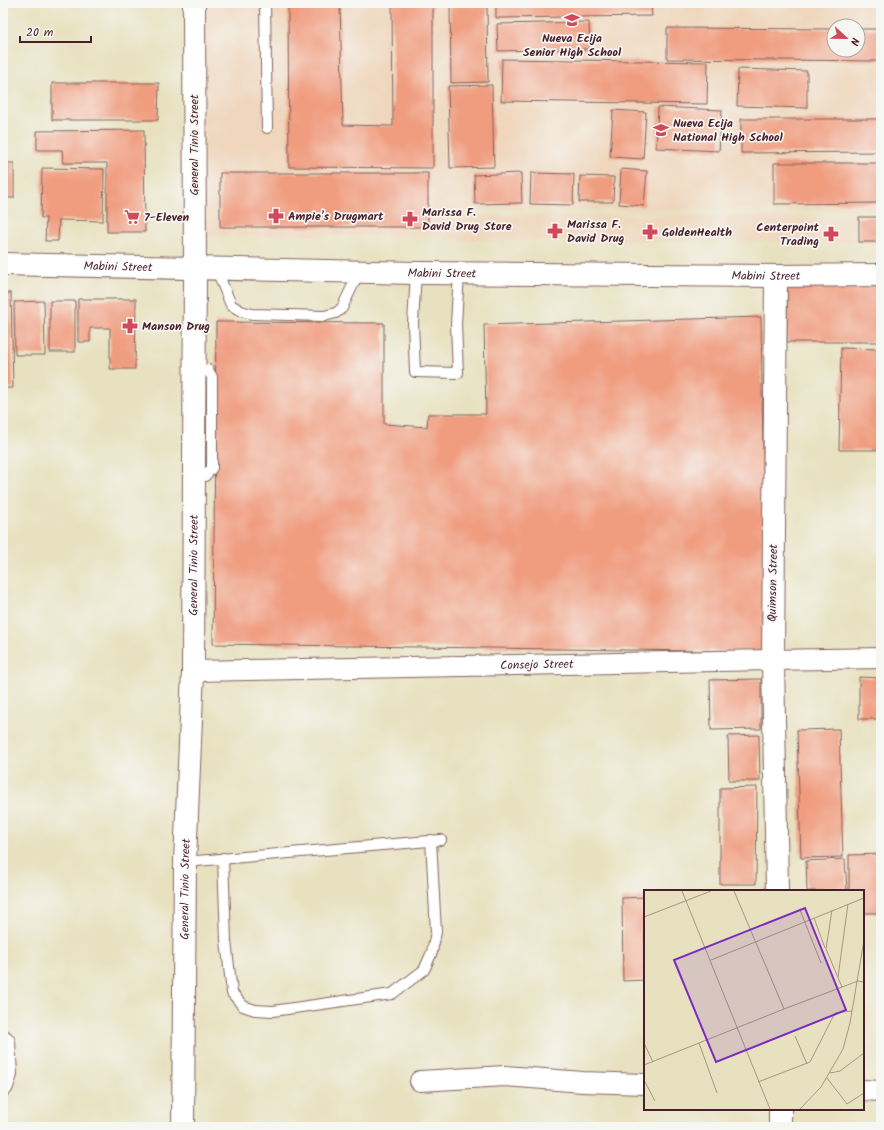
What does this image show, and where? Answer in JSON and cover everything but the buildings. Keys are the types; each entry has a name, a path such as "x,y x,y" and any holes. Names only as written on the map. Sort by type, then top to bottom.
{"street":[{"name":"General Tinio Street","path":"182,1127 185,862 193,671 195,372 194,3"},
{"name":"Mabini Street","path":"3,264 459,274 776,276 881,275"},
{"name":"Quimson Street","path":"776,276 773,660 777,890"},
{"name":"Consejo Street","path":"193,671 881,658"},
{"path":"3,1040 5,1042 7,1074 3,1086"},
{"path":"420,1081 505,1076 583,1082 644,1084"},
{"path":"864,1090 881,1091"},
{"path":"780,1110 780,1127"}],"lane":[{"path":"265,3 267,128"},
{"path":"216,268 231,305 241,311 252,314 324,316 336,314 342,308 359,272"},
{"path":"416,273 413,323 415,372 458,373 456,324 459,274"},
{"path":"185,862 223,858 436,840 436,932 432,952 424,970 392,994 273,1011 255,1010 243,1006 232,993 226,941 223,858"}],"shaded area":[{"name":"Nueva Ecija National High School","path":"194,3 881,3 881,210 442,209 442,235 195,236"},
{"path":"446,215 881,217 881,242 446,240"}],"place":[{"name":"Nueva Ecija Senior High School","path":"572,20"},
{"name":"Nueva Ecija National High School","path":"661,130"},
{"name":"Ampie's Drugmart","path":"276,216"},
{"name":"7-Eleven","path":"132,217"},
{"name":"Marissa F. David Drug Store","path":"410,219"},
{"name":"Marissa F. David Drug","path":"555,231"},
{"name":"GoldenHealth","path":"650,232"},
{"name":"Centerpoint Trading","path":"831,234"},
{"name":"Manson Drug","path":"130,326"}]}
